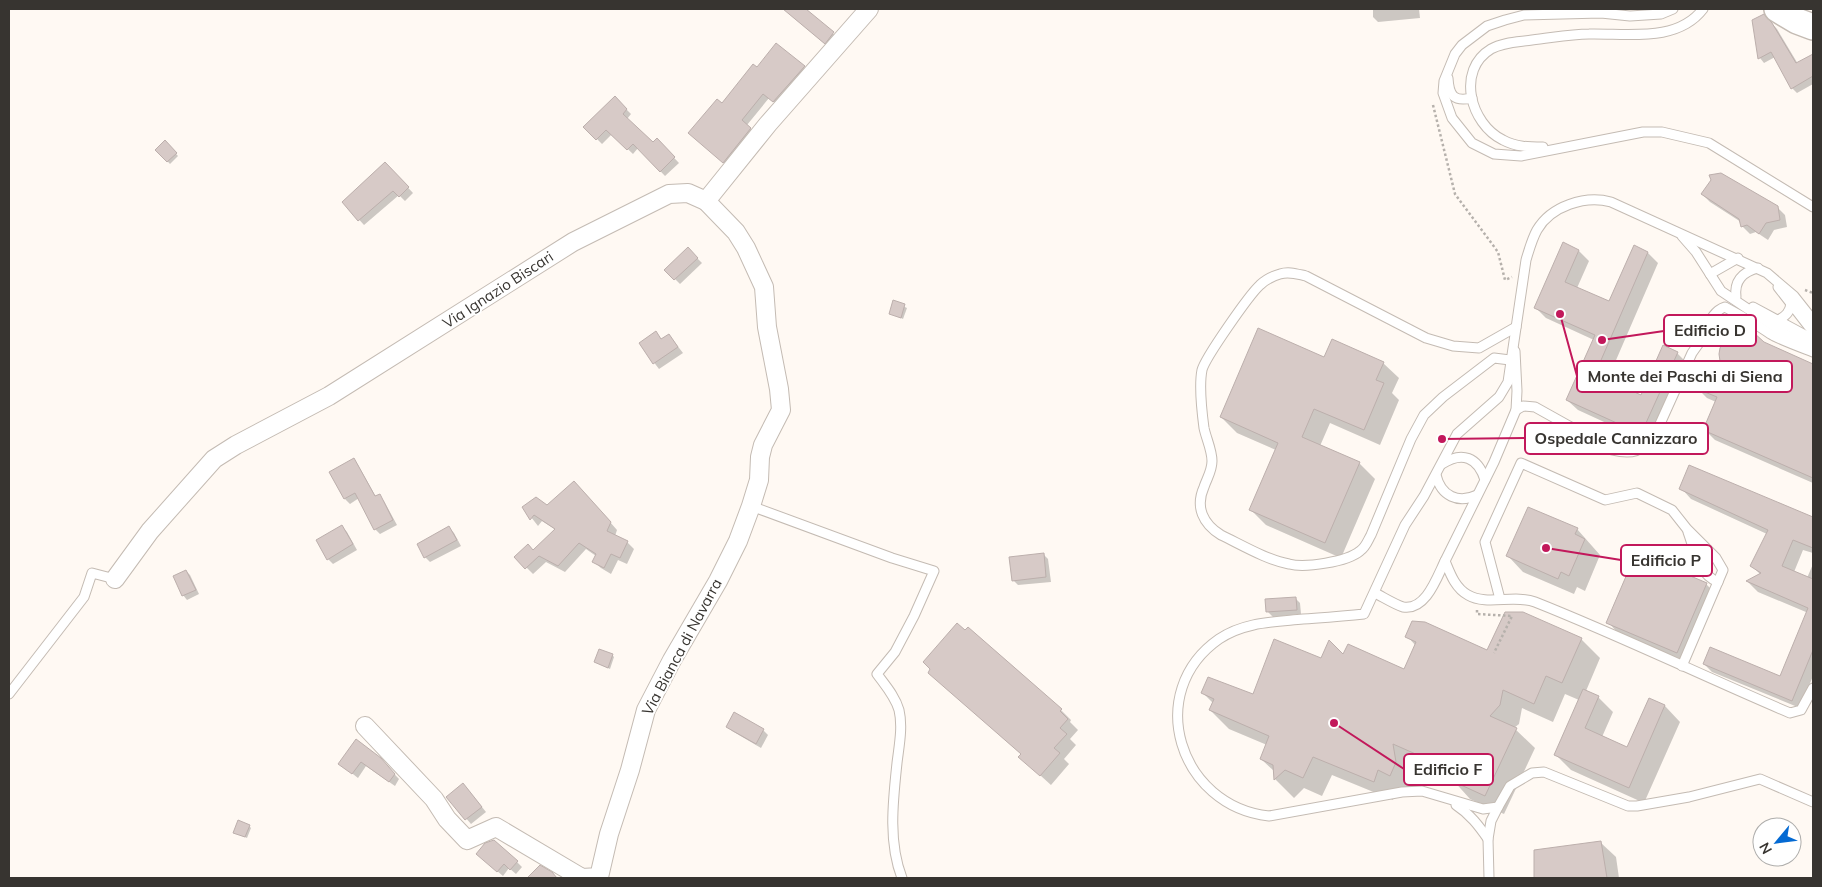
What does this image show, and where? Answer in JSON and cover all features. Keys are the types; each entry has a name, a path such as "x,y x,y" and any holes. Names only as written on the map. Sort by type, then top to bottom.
{"main road":[{"path":"1777,9 1813,27"}],"street":[{"path":"706,201 768,124 869,9"},
{"name":"Via Ignazio Biscari","path":"116,579 150,531 214,459 236,445 329,396 574,242 615,220 669,194 688,194 706,201"},
{"name":"Via Bianca di Navarra","path":"365,726 434,799 447,819 467,840 496,827 582,878 599,877 609,834 630,770 646,710 672,660 718,581 738,541 759,480 760,457 763,445 781,410 779,389 767,328 764,288 736,232 706,201"}],"lane":[{"path":"1673,9 1661,14 1630,16 1601,13 1524,15 1487,26 1462,45 1455,54 1444,82 1443,93 1452,118 1472,143 1494,154 1521,156 1643,132 1662,132 1684,136 1709,143 1813,207"},
{"path":"1559,147 1521,147 1503,141 1486,127 1480,119 1472,98 1470,84 1471,74 1475,66 1486,52 1512,42 1587,34 1653,34 1684,26 1696,18 1703,9"},
{"path":"1448,73 1449,87 1455,98 1461,100 1472,98"},
{"path":"1498,807 1483,810 1422,792 1402,792 1268,816 1253,814 1234,807 1207,787 1182,750 1178,721 1183,686 1198,657 1232,632 1249,626 1267,623 1364,614 1405,525 1424,496 1458,434 1499,397 1508,382 1510,360 1530,246 1537,229 1558,210 1580,201 1603,200 1611,202 1738,258 1767,273 1794,296 1813,320"},
{"path":"1680,234 1696,252 1721,291 1729,298 1787,335 1813,345"},
{"path":"1711,276 1738,258"},
{"path":"1736,297 1736,285 1739,278 1745,273 1758,268"},
{"path":"1510,360 1494,358 1442,397 1424,415 1411,438 1366,546 1360,552 1339,560 1312,564 1289,564 1221,535 1211,529 1206,522 1200,506 1203,488 1210,473 1212,460 1204,427 1202,371 1206,361 1238,315 1260,285 1267,280 1287,272 1306,276 1426,338 1453,346 1479,348 1516,327"},
{"path":"1767,273 1813,332"},
{"path":"1711,276 1736,297 1805,336 1813,345"},
{"path":"1778,320 1787,314 1791,303"},
{"path":"1516,405 1535,407 1612,450 1625,454 1636,451 1648,444 1654,435 1692,353 1713,315 1719,309 1725,307 1782,340 1813,352"},
{"path":"1375,593 1404,607 1416,606 1423,601 1445,561 1485,480 1516,405 1518,392 1514,337"},
{"path":"1487,344 1494,358"},
{"path":"1499,397 1509,393 1514,396 1516,405"},
{"path":"1442,464 1450,459 1468,458 1476,463 1482,471 1485,480"},
{"path":"1500,599 1485,542 1521,463 1605,500 1637,493 1672,510 1687,529 1716,558 1723,570 1682,666"},
{"path":"1436,475 1438,484 1451,497 1460,500 1469,499 1477,495"},
{"path":"751,506 892,558 934,571 914,616 895,652 877,674 894,696 900,719 901,729 892,807 895,847 902,878"},
{"path":"1687,529 1704,573 1710,579 1718,582"},
{"path":"1445,561 1455,582 1467,595 1477,599 1532,601 1790,713 1801,710 1813,688"},
{"path":"9,694 84,597 92,573 116,579"},
{"path":"1489,878 1488,839 1491,821 1510,786 1532,773 1544,772 1628,806 1689,797 1760,779 1813,802"},
{"path":"1447,798 1464,810 1480,826 1488,839"}],"path":[{"path":"1443,93 1431,96 1455,194 1498,252 1505,280 1525,272"},
{"path":"1477,599 1477,614 1512,616 1494,653"}],"building":[{"path":"783,9 806,9 834,32 825,44"},
{"path":"1764,14 1772,23 1796,63 1813,54 1813,76 1791,89 1771,52 1758,59 1752,20"},
{"path":"776,43 805,66 773,102 763,94 742,120 751,128 723,163 688,133 717,99 722,103 753,64 757,67"},
{"path":"615,96 627,109 623,114 653,142 657,138 675,157 660,172 633,144 627,150 606,130 596,140 583,127"},
{"path":"165,140 177,153 167,162 155,150"},
{"path":"385,162 409,187 399,197 393,191 358,221 342,202"},
{"path":"1721,173 1778,206 1780,220 1766,223 1759,234 1747,225 1741,227 1739,219 1701,194 1711,180 1709,175"},
{"path":"1563,242 1579,250 1565,282 1609,301 1634,245 1648,252 1595,374 1641,395 1663,345 1678,352 1641,434 1566,400 1595,335 1534,308"},
{"path":"688,247 698,258 674,280 664,270"},
{"path":"893,300 905,304 901,318 889,314"},
{"path":"1258,328 1324,357 1332,339 1384,362 1376,380 1384,383 1364,430 1314,409 1302,437 1360,462 1325,543 1249,510 1278,443 1220,417"},
{"path":"1739,330 1753,332 1764,342 1813,364 1813,478 1703,430 1717,397 1695,388 1704,367 1722,375 1720,348 1727,336"},
{"path":"656,331 661,339 669,334 678,347 653,364 639,343"},
{"path":"354,458 375,496 380,494 393,520 374,530 355,493 344,499 329,472"},
{"path":"1689,465 1813,517 1813,548 1793,540 1782,566 1813,579 1813,650 1792,701 1703,664 1710,647 1780,676 1808,608 1746,581 1761,573 1750,566 1768,530 1679,489"},
{"path":"574,481 611,522 607,531 628,541 620,558 611,554 604,568 592,562 596,554 579,543 558,566 539,556 525,569 514,557 528,544 533,550 555,529 534,515 530,520 522,507 536,497 547,505"},
{"path":"1528,507 1578,528 1575,534 1585,539 1569,576 1561,572 1558,579 1506,556"},
{"path":"342,525 353,544 327,560 316,540"},
{"path":"449,526 457,540 424,558 417,544"},
{"path":"1044,553 1046,577 1012,581 1009,557"},
{"path":"1636,553 1707,583 1677,653 1606,623"},
{"path":"186,570 196,590 182,596 173,576"},
{"path":"1296,597 1297,610 1266,612 1265,599"},
{"path":"1505,612 1523,612 1582,638 1562,683 1546,676 1534,704 1503,690 1500,705 1490,716 1517,728 1485,796 1450,780 1454,771 1393,744 1396,762 1390,776 1378,770 1374,782 1313,757 1303,778 1285,770 1274,780 1273,765 1260,759 1269,736 1209,710 1214,699 1201,693 1208,677 1253,694 1274,639 1321,658 1329,640 1343,654 1348,644 1404,669 1416,642 1405,637 1412,621 1425,622 1487,650"},
{"path":"957,623 965,630 968,627 1062,709 1060,711 1068,719 1060,728 1067,734 1054,748 1060,753 1040,776 1018,757 1021,754 928,673 930,669 923,662"},
{"path":"599,649 613,654 608,668 594,662"},
{"path":"1583,689 1599,696 1585,728 1627,747 1649,698 1665,705 1629,788 1554,755"},
{"path":"734,712 764,729 756,744 726,727"},
{"path":"356,739 381,758 395,774 389,782 361,762 352,774 338,764"},
{"path":"463,783 482,807 465,820 446,797"},
{"path":"238,820 250,825 245,837 233,833"},
{"path":"494,840 518,861 510,870 504,864 497,872 476,854 485,843"},
{"path":"1601,841 1607,878 1534,878 1534,850"},
{"path":"540,865 552,872 557,878 527,878"}],"place":[{"name":"Monte dei Paschi di Siena","path":"1560,314"},
{"name":"Edificio D","path":"1602,340"},
{"name":"Ospedale Cannizzaro","path":"1442,439"},
{"name":"Edificio P","path":"1546,548"},
{"name":"Edificio F","path":"1334,723"}]}
